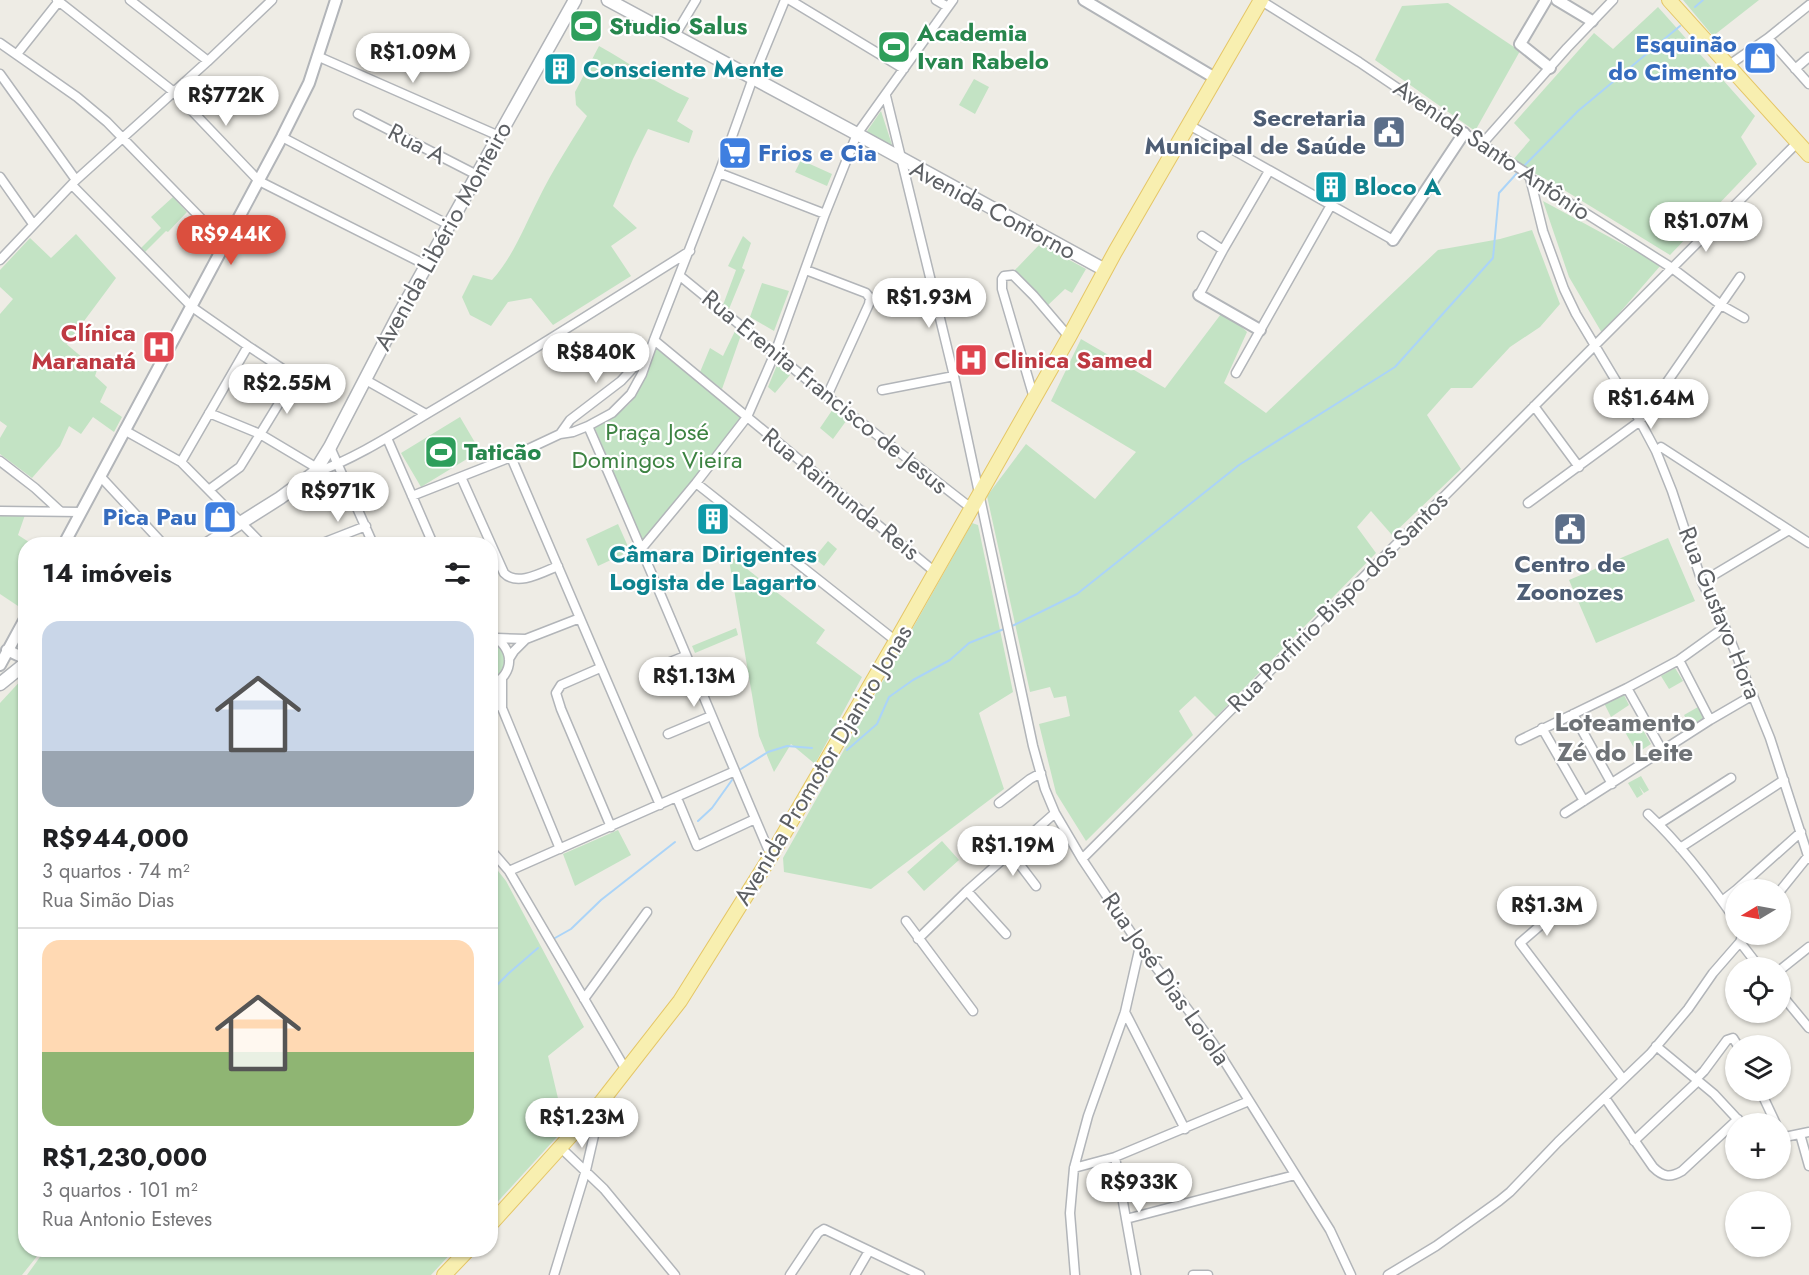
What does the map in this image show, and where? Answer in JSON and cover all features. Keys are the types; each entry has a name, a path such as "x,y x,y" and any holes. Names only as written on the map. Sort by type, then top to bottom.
{"main road":[{"name":"Avenida Libério Monteiro","path":"316,471 426,265 575,0"},
{"name":"Avenida Contorno","path":"608,0 1105,270 1260,0"},
{"path":"1669,0 1809,155"},
{"name":"Avenida Promotor Djaniro Jonas","path":"498,1215 602,1101 680,1001 771,856 896,641 1105,270"},
{"path":"218,537 296,487 316,471"},
{"path":"0,684 18,668"},
{"path":"444,1275 461,1257"}],"street":[{"path":"130,0 208,62"},
{"path":"68,537 260,181 309,83 336,0"},
{"path":"675,35 696,0"},
{"path":"412,496 511,457 560,434 588,426 612,413 625,401 638,382 690,251 753,78 785,0"},
{"path":"790,0 904,69"},
{"path":"642,548 747,417 775,353 825,214 857,134 950,4 936,0"},
{"path":"1084,0 1215,78"},
{"name":"Avenida Santo Antônio","path":"1260,0 1359,62 1530,177 1672,268 1721,305 1744,318"},
{"path":"1546,0 1520,45 1550,68"},
{"path":"1557,0 1592,21"},
{"path":"1482,144 1613,0"},
{"path":"17,54 58,1 174,92 260,181 426,265"},
{"path":"0,260 74,183 208,62 268,1"},
{"path":"1729,65 1809,5"},
{"path":"1768,38 1809,84"},
{"path":"0,44 77,97 107,122 226,244"},
{"path":"318,56 499,136"},
{"path":"1795,69 1809,57"},
{"path":"0,74 74,183 192,307 289,372 292,377 292,382 240,467 210,489"},
{"name":"Rua José Dias Loiola","path":"886,96 954,376 1005,617 1045,789 1082,859 1140,946 1213,1043 1330,1230 1351,1275"},
{"name":"Rua A","path":"358,114 477,175"},
{"path":"1189,125 1393,240 1464,133"},
{"path":"282,137 448,225"},
{"name":"Rua Porfirio Bispo dos Santos","path":"1082,859 1798,142"},
{"path":"1260,330 1199,295 1269,171"},
{"path":"719,173 825,214"},
{"path":"0,177 33,224"},
{"name":"Rua Gustavo Hora","path":"1530,177 1553,261 1576,314 1641,421 1656,451 1672,491 1702,582 1725,627 1770,738 1809,857"},
{"path":"1236,373 1331,205"},
{"path":"1202,237 1223,250"},
{"path":"209,413 260,434 316,471 338,464 387,438 502,369 690,251"},
{"path":"806,270 866,293 870,298 827,396"},
{"path":"1034,399 1002,290 1004,276 1013,275 1069,337"},
{"name":"Rua Erenita Francisco de Jesus","path":"680,276 827,396 971,508"},
{"path":"1527,503 1641,421 1740,277"},
{"path":"652,343 747,417"},
{"path":"560,434 568,423 629,373 652,343"},
{"path":"181,462 248,346"},
{"path":"882,390 954,376"},
{"path":"364,380 426,414"},
{"path":"1534,406 1579,467"},
{"name":"Rua Raimunda Reis","path":"747,417 935,572"},
{"path":"568,423 573,432"},
{"path":"588,426 642,548 771,856"},
{"path":"124,430 181,462 255,537"},
{"path":"387,438 430,537"},
{"path":"330,447 370,537"},
{"path":"1656,451 1661,447 1809,543"},
{"path":"511,457 660,805"},
{"path":"0,461 60,511"},
{"path":"99,476 156,537"},
{"path":"461,477 488,537"},
{"path":"696,483 896,641"},
{"path":"0,511 81,512"},
{"path":"338,537 366,526"},
{"path":"1702,582 1789,530"},
{"path":"498,560 504,573 512,579 520,579 558,566"},
{"path":"509,659 526,639 580,618"},
{"path":"1520,740 1628,688 1679,660 1725,627"},
{"path":"0,665 18,631"},
{"path":"498,636 526,639"},
{"path":"498,639 503,643 509,659 508,670 498,681"},
{"path":"7,650 18,656"},
{"path":"660,666 686,656"},
{"path":"1679,660 1710,720"},
{"path":"600,668 561,685 556,693 611,827"},
{"path":"502,679 502,708 560,849"},
{"path":"1628,688 1663,752"},
{"path":"1565,813 1753,695"},
{"path":"498,704 502,708"},
{"path":"1573,714 1612,784"},
{"path":"668,734 711,716"},
{"path":"1542,728 1584,801"},
{"path":"509,871 735,771"},
{"path":"999,803 1041,773"},
{"path":"1659,824 1731,778"},
{"path":"1680,848 1785,780"},
{"path":"676,798 697,846 755,819"},
{"path":"918,939 967,891 1056,813"},
{"path":"1648,814 1680,848 1725,905"},
{"path":"1748,879 1801,832"},
{"path":"1011,853 1036,886"},
{"path":"1790,879 1809,857"},
{"path":"498,858 509,871 626,1070"},
{"path":"967,891 1006,934"},
{"path":"1557,911 1520,943 1623,1079"},
{"path":"584,999 647,912"},
{"path":"906,921 973,1011"},
{"path":"1388,1275 1436,1246 1499,1202 1656,1046 1688,1009 1735,945"},
{"path":"1075,1275 1070,1213 1074,1168 1088,1116 1125,1012 1140,946"},
{"path":"1791,961 1809,947"},
{"path":"1791,1006 1809,1028"},
{"path":"1125,1012 1185,1129"},
{"path":"1634,1141 1697,1080 1725,1043"},
{"path":"1656,1046 1714,1094 1732,1113"},
{"path":"1605,1098 1653,1167 1661,1174 1673,1176 1725,1134"},
{"path":"554,1275 586,1170 602,1101"},
{"path":"1074,1168 1115,1157 1249,1101"},
{"path":"1805,1133 1809,1166"},
{"path":"561,1148 604,1189 675,1275"},
{"path":"1115,1157 1136,1275"},
{"path":"1126,1220 1295,1175"},
{"path":"790,1275 818,1233 824,1229 920,1275"},
{"path":"855,1275 869,1251"},
{"path":"1193,1275 1208,1275"}],"green space":[{"path":"1683,0 1759,0 1713,36"},
{"path":"1448,3 1520,51 1475,131 1375,60 1402,6"},
{"path":"1658,7 1755,116 1741,137 1757,164 1670,255 1551,182 1512,161 1530,140 1514,123 1594,33 1613,49"},
{"path":"599,46 689,98 677,121 693,131 689,143 648,129 633,159 613,206 637,228 611,246 631,276 553,325 531,298 508,302 491,326 470,315 462,297 473,275 492,280 506,262 549,179 587,116 576,105 575,92"},
{"path":"974,79 989,87 975,114 959,105"},
{"path":"881,111 893,148 865,134"},
{"path":"801,160 832,174 827,186 795,172"},
{"path":"173,197 187,212 145,252 141,248 161,228 151,217"},
{"path":"1543,201 1661,265 1602,333 1569,277"},
{"path":"1532,230 1560,304 1540,327 1510,347 1472,388 1451,388 1427,415 1461,469 1392,535 1371,511 1357,527 1376,553 1216,717 1195,696 1179,711 1193,735 1086,841 1056,793 1039,724 1070,716 1066,696 1054,698 1050,687 1030,692 987,496 1026,444 1095,499 1136,452 1051,401 1081,339 1165,388 1221,314 1234,319 1247,332 1224,383 1266,413 1438,250 1500,239"},
{"path":"76,234 116,278 67,344 57,336 97,370 95,376 107,387 100,402 122,417 114,432 93,417 81,434 69,426 60,446 32,478 0,454 0,438 7,426 0,421 0,314 13,299 0,287 0,270 30,238 51,258"},
{"path":"743,236 751,243 742,268 745,270 729,309 723,305 736,270 728,266"},
{"path":"1040,244 1086,269 1072,293 1065,289 1047,306 1013,272"},
{"path":"762,283 789,291 774,331 750,317"},
{"path":"735,331 741,335 722,389 700,372 710,348 723,356"},
{"name":"Praça José Domingos Vieira","path":"653,343 744,417 643,542 594,426 621,411 634,398 643,378"},
{"path":"777,365 790,375 775,393 768,387"},
{"path":"835,406 849,417 833,439 820,428"},
{"name":"Taticão","path":"460,417 480,451 421,487 401,453"},
{"path":"25,515 18,535 21,537 18,537 18,606 0,594 0,516"},
{"path":"972,523 978,525 1013,692 979,713 1004,789 871,889 784,872 783,858"},
{"path":"618,524 630,551 598,566 586,539"},
{"path":"1668,538 1695,601 1596,643 1569,580"},
{"path":"828,541 837,549 824,566 814,558"},
{"path":"728,554 825,630 816,643 862,677 815,764 791,744 774,772 759,736"},
{"path":"736,628 738,635 695,653 692,646"},
{"path":"498,646 505,661 502,672 498,676"},
{"path":"1675,668 1683,681 1669,689 1661,676"},
{"path":"18,684 18,1257 36,1257 22,1275 0,1275 0,703"},
{"path":"1624,695 1629,705 1611,717 1604,703"},
{"path":"1698,707 1706,720 1692,729 1684,715"},
{"path":"1639,723 1651,744 1637,753 1625,732"},
{"path":"1641,776 1649,790 1644,793 1639,786 1643,794 1637,798 1628,783"},
{"path":"618,830 631,855 575,886 563,854"},
{"path":"942,841 959,860 924,891 907,872"},
{"path":"498,871 506,881 584,1027 548,1056 565,1128 498,1201"},
{"path":"40,1257 448,1257 431,1275 27,1275"}],"waterway":[{"path":"1695,7 1703,0"},
{"path":"1524,166 1578,111 1680,26"},
{"path":"1010,627 1077,594 1239,465 1395,367 1493,258 1499,193 1518,172"},
{"path":"847,750 877,724 889,697 913,680 950,660 969,643 1004,629"},
{"path":"741,769 768,752 787,746 812,748"},
{"path":"698,821 712,808 732,780"},
{"path":"555,938 571,929 601,900 675,842"},
{"path":"498,984 538,948"}],"place":[{"name":"Studio Salus","path":"586,26"},
{"name":"Academia Ivan Rabelo","path":"894,47"},
{"name":"Esquinão do Cimento","path":"1760,58"},
{"name":"Consciente Mente","path":"560,69"},
{"name":"Secretaria Municipal de Saúde","path":"1389,132"},
{"name":"Frios e Cia","path":"735,153"},
{"name":"Bloco A","path":"1331,187"},
{"name":"Clínica Maranatá","path":"159,347"},
{"name":"Clinica Samed","path":"971,360"},
{"name":"Taticão","path":"441,452"},
{"name":"Pica Pau","path":"220,517"},
{"name":"Câmara Dirigentes Logista de Lagarto","path":"713,519"},
{"name":"Centro de Zoonozes","path":"1570,529"}],"district":[{"name":"Loteamento Zé do Leite","path":"1625,737"}]}
